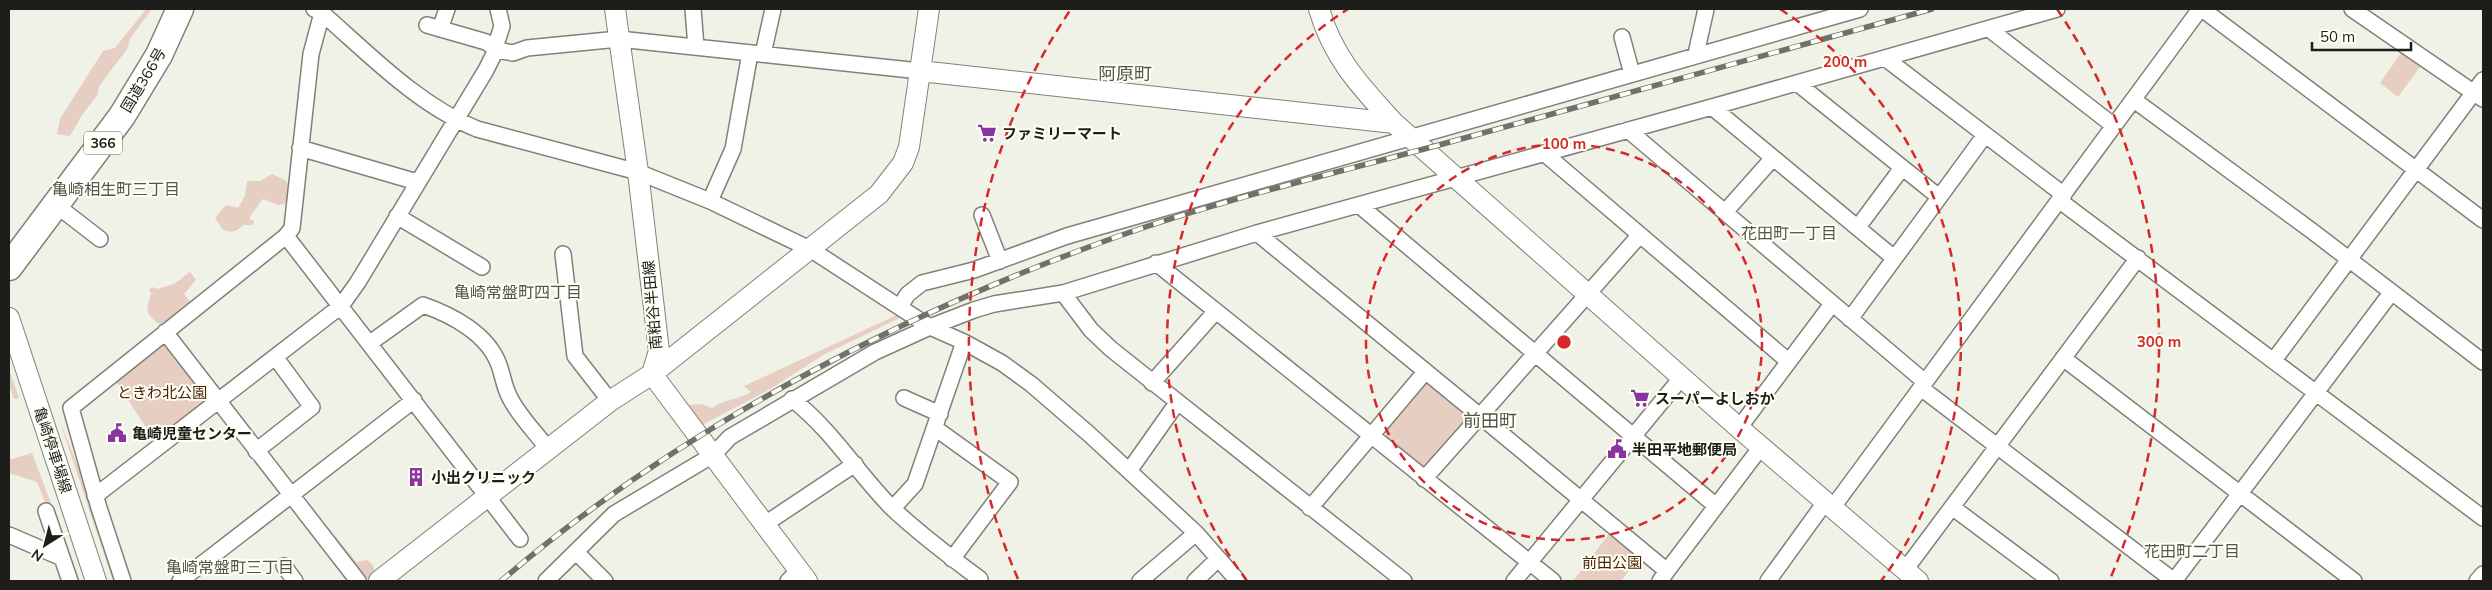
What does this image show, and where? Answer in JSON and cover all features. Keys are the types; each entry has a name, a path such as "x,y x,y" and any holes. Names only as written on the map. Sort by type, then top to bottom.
{"highway":[{"name":"国道366号","path":"9,267 122,116 159,55 180,9"}],"street":[{"path":"447,9 434,27 486,42 495,49 513,53 526,48 619,39 1394,123"},
{"path":"95,496 341,306 358,282 456,120 495,49 502,26 498,9"},
{"name":"南粕谷半田線","path":"615,9 638,172 659,351 652,374"},
{"path":"693,9 696,47"},
{"path":"710,201 733,149 756,53 773,9"},
{"path":"379,581 489,498 610,401 652,374 879,194 904,164 909,147 929,9"},
{"path":"1320,9 1325,29 1346,68 1394,123 1739,428 1911,576 1952,507 2138,258"},
{"path":"1696,54 1706,9"},
{"path":"900,306 908,294 922,282 974,270 1067,236 1696,54 1860,9"},
{"path":"546,581 614,514 713,455 730,437 792,398 874,352 930,327 994,304 1063,293 1257,233 2057,9"},
{"path":"1768,581 1923,385 2201,9 2483,220"},
{"path":"2352,9 2478,96"},
{"path":"318,11 391,74 456,120 477,129 638,172 710,201 810,249 930,327 964,342 1002,363 1031,384 1130,470 1196,533 1238,581"},
{"path":"123,581 95,496 71,408 286,236 292,228 310,54 318,11"},
{"path":"1989,29 2114,126"},
{"path":"1622,36 1632,74"},
{"path":"1884,58 1985,135 2138,258 2483,518"},
{"path":"2274,360 2417,170 2478,96 2483,80"},
{"path":"1797,83 1939,197"},
{"path":"2134,100 2483,362"},
{"path":"1712,107 1894,258"},
{"path":"1628,130 1997,447 2174,581 2391,293"},
{"path":"1850,319 1985,135"},
{"path":"300,148 417,182"},
{"path":"1544,153 1788,362"},
{"path":"1725,212 1773,158"},
{"path":"1858,228 1902,168"},
{"path":"56,205 100,239"},
{"path":"1359,205 1716,506"},
{"path":"982,215 1000,261"},
{"path":"397,216 482,267"},
{"path":"1257,233 1581,500 1663,576 1761,446"},
{"path":"286,236 520,539"},
{"path":"1424,479 1639,236"},
{"path":"563,254 575,356 610,401"},
{"path":"1156,263 1553,581"},
{"path":"1063,293 1091,330 1111,349 1404,581"},
{"path":"1739,428 1832,304"},
{"path":"370,343 423,305 454,319 481,338 490,349 499,363 510,399 549,450"},
{"path":"1152,383 1216,311"},
{"name":"亀崎停車場線","path":"9,318 96,581"},
{"path":"165,332 290,496 358,581"},
{"path":"893,508 915,484 964,342"},
{"path":"256,451 312,407 276,358"},
{"path":"2063,358 2354,581"},
{"path":"1310,508 1425,372"},
{"path":"652,374 765,524 798,578"},
{"path":"1514,581 1682,377"},
{"path":"792,398 815,417 893,508 952,559 980,579"},
{"path":"904,398 937,421 1010,482 952,559"},
{"path":"180,581 414,400"},
{"path":"1130,470 1177,403"},
{"path":"765,524 855,464"},
{"path":"1952,507 2051,581"},
{"path":"46,512 60,557 70,581"},
{"path":"1140,581 1196,533"},
{"path":"9,535 60,557"},
{"path":"576,552 605,581"},
{"path":"1195,581 1218,559"},
{"path":"284,566 295,581"},
{"path":"2477,581 2483,574"}],"green space":[{"path":"146,9 152,9 129,40 128,48 99,87 97,96 84,112 70,136 57,134 60,119 103,51 115,48"},
{"path":"2403,50 2422,64 2398,97 2380,83"},
{"path":"272,174 285,180 290,188 285,204 278,205 263,199 250,216 250,219 254,221 253,225 243,225 234,231 223,230 215,218 226,205 238,208 245,196 247,181 260,181"},
{"path":"190,272 196,280 184,294 192,304 163,327 148,313 151,294 149,290 152,287 157,289 174,284"},
{"path":"899,314 904,316 825,354 767,391 702,425 688,405 701,404 712,408 746,395 751,392 744,386"},
{"name":"ときわ北公園","path":"166,342 209,398 155,441 115,380"},
{"path":"9,370 19,398 14,399 9,385"},
{"path":"1427,379 1468,413 1469,420 1428,467 1423,468 1388,441 1384,431"},
{"path":"58,416 88,492 118,581 113,581"},
{"path":"32,453 55,514 48,509 37,482 9,473 9,460"},
{"name":"前田公園","path":"1612,530 1642,554 1621,581 1573,581"},
{"path":"336,537 356,562 367,560 372,564 375,571 372,578 365,581 331,539"}],"railway":[{"path":"501,581 569,526 641,474 717,426 794,381 874,339 955,301 1037,267 1119,236 1242,197 1450,142 1932,9"}],"place":[{"name":"ファミリーマート","path":"987,133"},
{"name":"スーパーよしおか","path":"1640,398"},
{"name":"亀崎児童センター","path":"117,433"},
{"name":"半田平地郵便局","path":"1617,449"},
{"name":"小出クリニック","path":"416,477"}],"district":[{"name":"阿原町","path":"1125,73"},
{"name":"亀崎相生町三丁目","path":"116,189"},
{"name":"花田町一丁目","path":"1789,233"},
{"name":"亀崎常盤町四丁目","path":"518,292"},
{"name":"前田町","path":"1490,420"},
{"name":"花田町二丁目","path":"2192,551"},
{"name":"亀崎常盤町三丁目","path":"230,567"}]}
